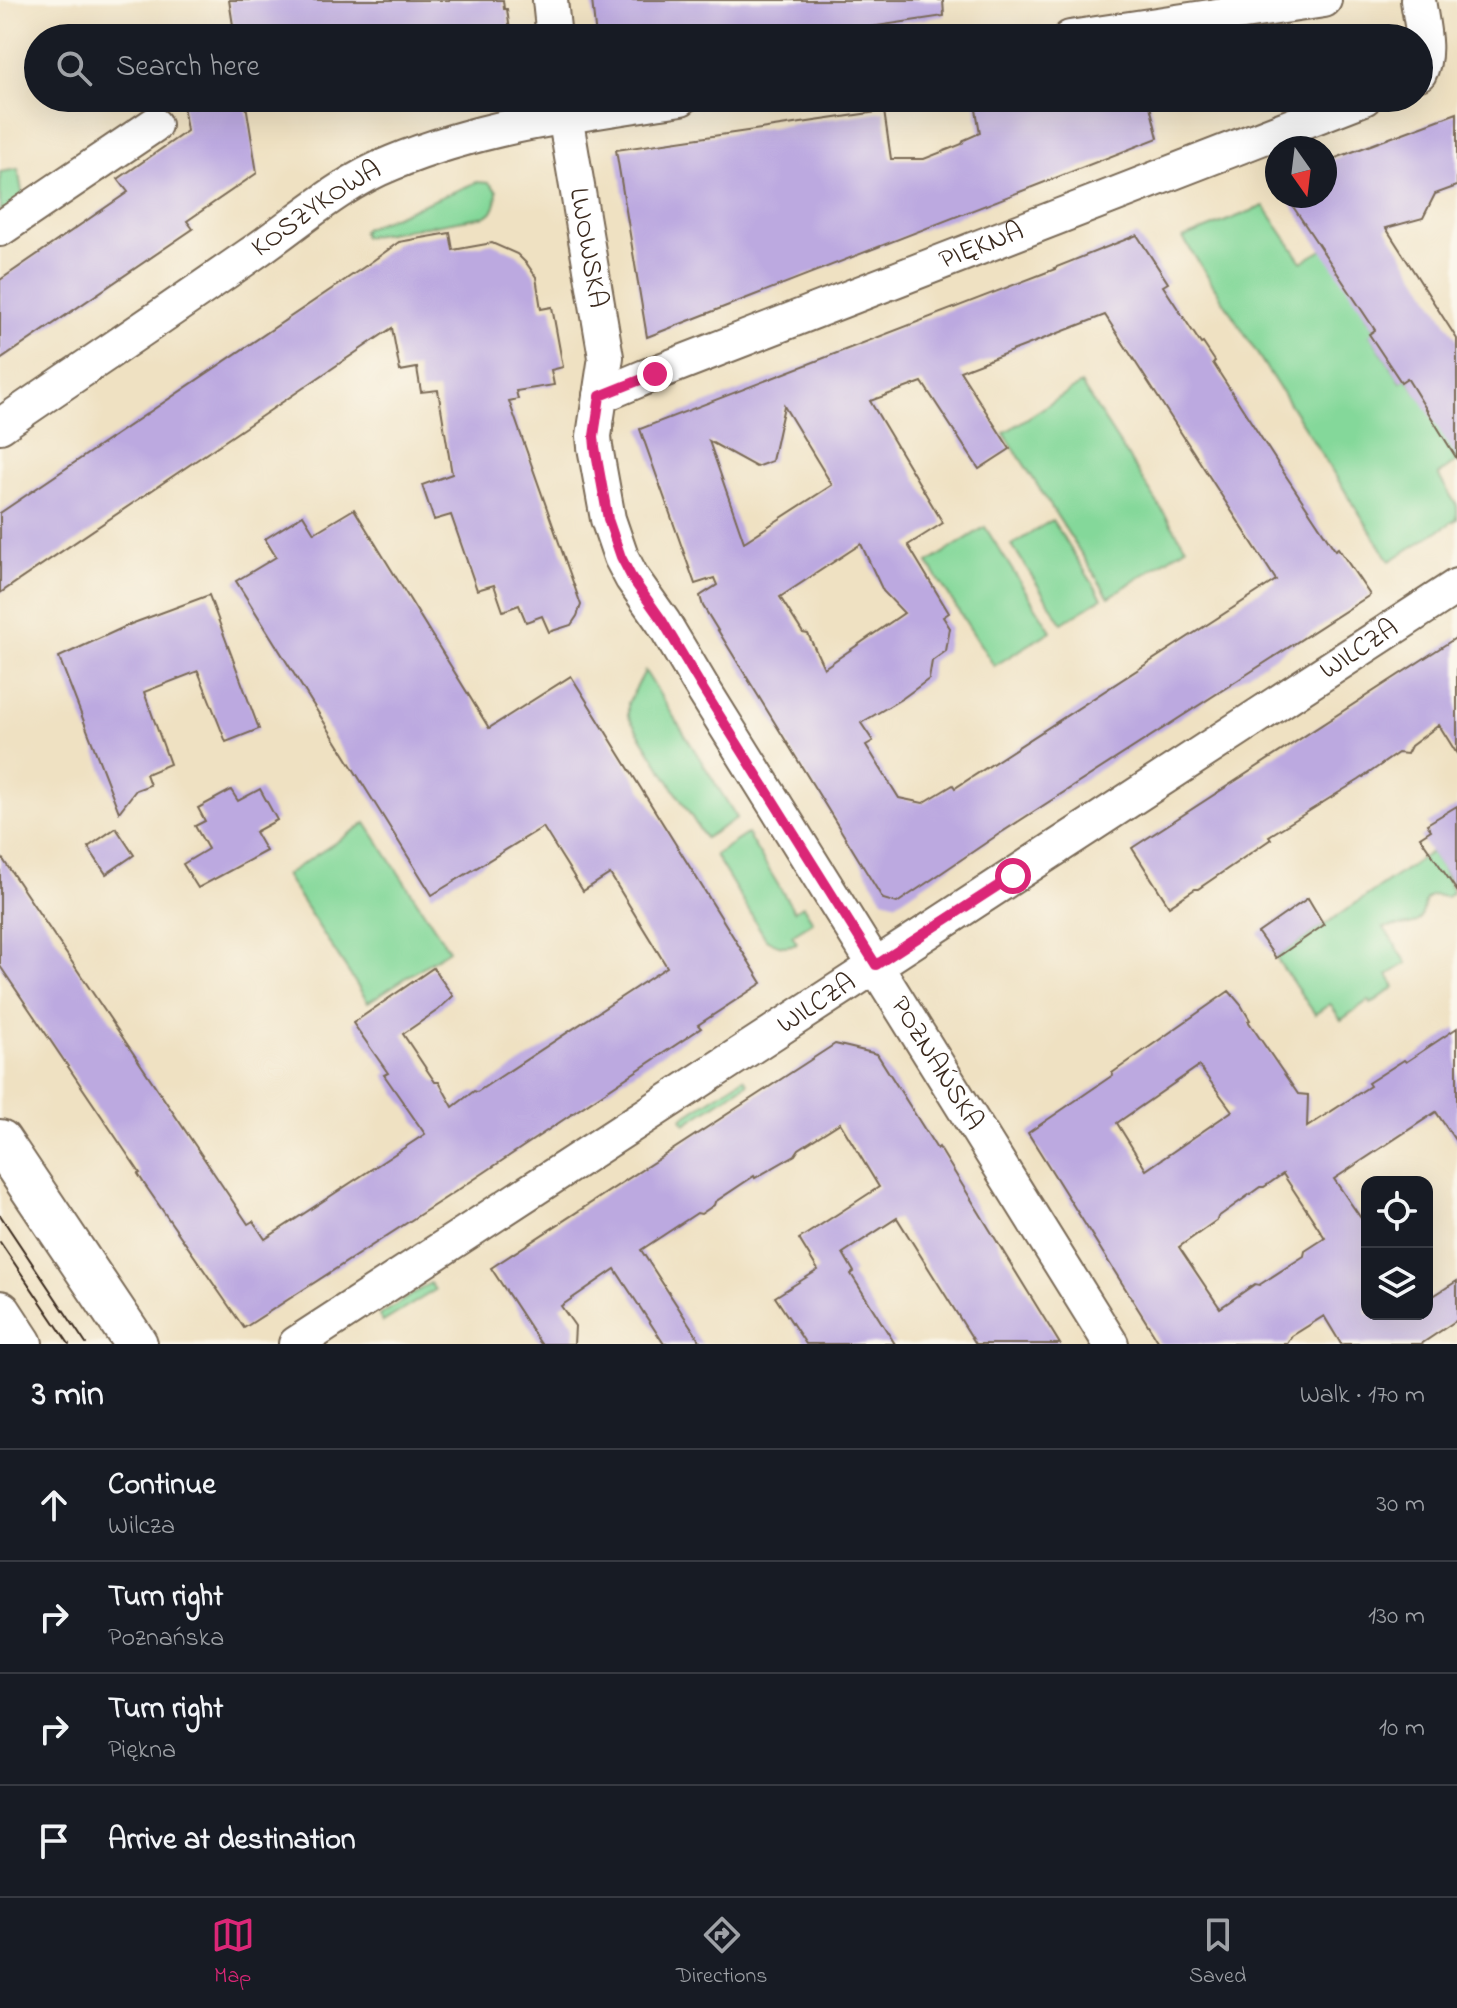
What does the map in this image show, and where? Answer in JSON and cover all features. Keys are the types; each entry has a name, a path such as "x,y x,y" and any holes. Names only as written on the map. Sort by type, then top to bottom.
{"main road":[{"path":"0,1141 136,1344"},
{"path":"0,1312 21,1344"}],"street":[{"path":"550,0 553,24"},
{"path":"1164,24 1324,0"},
{"path":"1418,0 1421,24"},
{"name":"KOSZYKOWA","path":"0,426 265,245 336,192 392,163 547,112"},
{"name":"LWOWSKA","path":"564,112 606,357 600,396"},
{"name":"PIĘKNA","path":"600,396 1328,112"},
{"path":"0,229 154,125"},
{"name":"POZNAŃSKA","path":"600,396 595,447 608,519 632,578 663,622 1111,1344"},
{"name":"WILCZA","path":"296,1344 1457,586"}],"green space":[{"path":"18,169 23,197 0,214 0,172"},
{"path":"477,182 489,183 497,191 494,208 486,216 364,237 362,231 366,228"},
{"path":"1264,206 1302,262 1326,248 1375,330 1370,335 1401,382 1407,378 1457,452 1457,461 1438,475 1457,506 1457,519 1390,561 1183,238"},
{"path":"1081,384 1186,547 1109,597 1004,433"},
{"path":"1052,520 1102,598 1062,623 1012,545"},
{"path":"985,527 1051,631 994,666 928,563"},
{"path":"645,671 737,818 705,838 628,716 628,703"},
{"path":"366,823 449,950 368,1002 285,875"},
{"path":"747,834 794,911 803,906 813,922 792,935 797,943 793,945 781,946 766,939 715,855"},
{"path":"1431,852 1453,892 1447,897 1432,895 1426,899 1416,923 1384,928 1407,963 1388,975 1395,987 1371,1004 1369,1000 1341,1020 1330,1004 1315,1014 1276,958"},
{"path":"744,1078 748,1083 685,1124 682,1118"},
{"path":"430,1283 435,1290 383,1322 379,1316"}],"building":[{"path":"229,0 503,0 509,24 233,24"},
{"path":"592,0 943,0 944,16 891,24 595,24"},
{"path":"184,112 247,112 257,173 187,221 193,229 0,360 0,280 128,192 118,179 187,131"},
{"path":"877,112 884,112 891,159 924,159 980,133 976,112 1152,112 1158,138 647,337 616,150"},
{"path":"1457,113 1457,186 1435,194 1423,218 1386,228 1457,339 1457,459 1407,378 1401,382 1369,334 1375,330 1294,208 1337,208 1337,158"},
{"path":"450,233 453,250 492,243 517,254 536,277 541,309 552,307 563,367 551,370 554,385 516,391 518,399 509,401 581,605 571,625 549,632 542,616 526,622 519,605 503,611 494,585 477,590 451,515 434,520 422,485 452,474 438,390 421,392 417,368 400,371 392,328 0,593 0,513 399,242"},
{"path":"1137,235 1168,283 1163,286 1215,361 1213,363 1284,473 1335,550 1338,548 1370,595 897,903 883,899 703,606 700,596 717,585 714,578 695,584 640,429","holes":["1105,315 1276,580 955,788 953,785 923,803 899,798 866,745 873,741 861,723 929,679 932,661 946,651 950,628 943,617 949,613 908,545 943,523 870,401 922,382 979,469 1010,449 960,371","784,406 832,485 744,542 709,441 756,467 772,461","861,544 883,591 904,613 824,668 808,634 803,633 780,597"]},
{"path":"354,509 489,728 571,676 762,983 698,1025 701,1028 461,1188 244,1328 0,966 0,855 248,1224 253,1221 265,1239 425,1134 353,1023 433,968 453,996 403,1034 435,1082 439,1082 453,1107 667,967 610,874 583,891 543,827 432,895 236,581 276,557 265,539 303,515 314,533"},
{"path":"209,595 259,729 226,742 198,671 144,692 170,764 146,774 150,785 136,790 119,812 59,657 131,624"},
{"path":"1457,637 1457,754 1439,725 1411,746 1407,754 1398,753 1269,836 1271,839 1169,906 1132,848"},
{"path":"260,789 277,820 255,832 266,851 198,888 183,864 208,849 195,826 205,821 198,808 231,790 238,801"},
{"path":"1457,806 1457,891 1420,837 1431,830 1427,824"},
{"path":"116,828 134,855 106,874 88,847"},
{"path":"1308,898 1324,925 1276,958 1258,933"},
{"path":"1229,991 1298,1094 1308,1095 1307,1127 1370,1086 1368,1083 1457,1028 1457,1143 1436,1112 1334,1179 1361,1218 1361,1320 1433,1320 1433,1296 1457,1281 1457,1320 1421,1344 1341,1344 1324,1316 1292,1336 1287,1344 1160,1344 1028,1133","holes":["1199,1066 1232,1111 1146,1170 1117,1123","1283,1174 1325,1238 1305,1251 1304,1256 1220,1308 1179,1247 1260,1187"]},
{"path":"835,1044 877,1054 937,1149 939,1147 1060,1344 976,1344 897,1218 843,1253 854,1272 851,1274 895,1344 806,1344 775,1297 818,1270 799,1239 879,1187 840,1123 799,1149 795,1155 754,1176 701,1214 697,1213 641,1250 702,1344 664,1344 615,1269 561,1306 575,1326 574,1344 541,1344 491,1268"}],"tram line":[{"path":"0,1215 86,1344"},
{"path":"0,1242 69,1344"}],"route":[{"path":"655,374 600,396 594,436 605,503 617,547 626,567 876,965 1013,876"}]}
